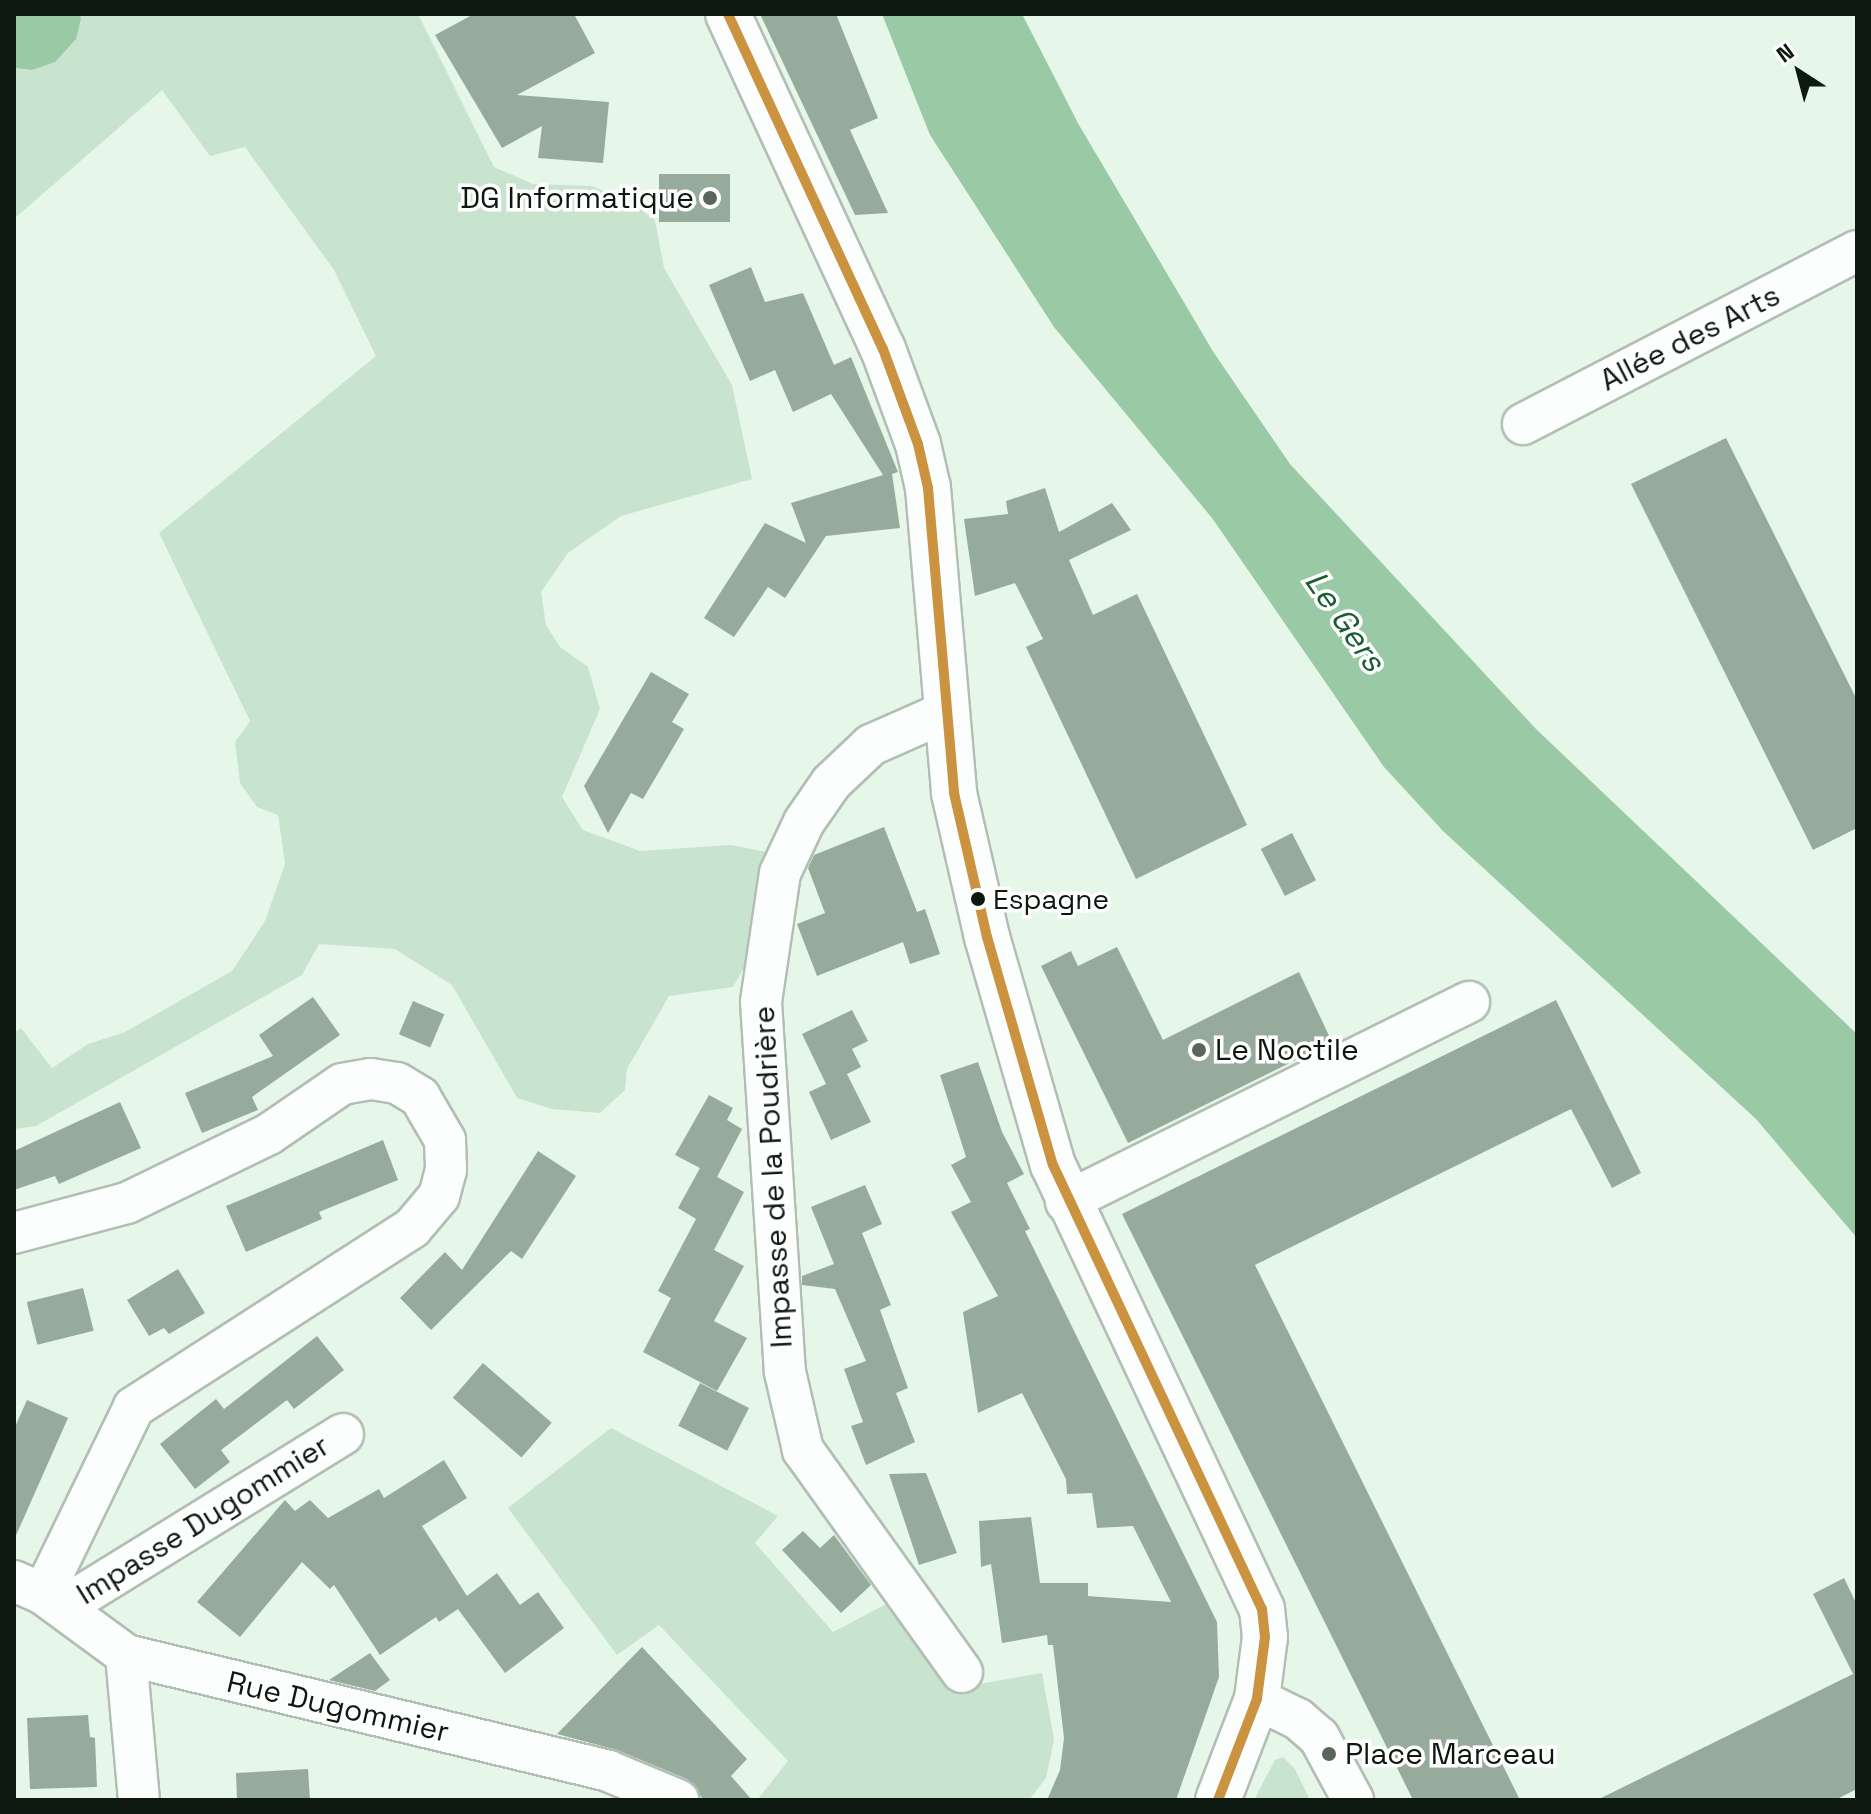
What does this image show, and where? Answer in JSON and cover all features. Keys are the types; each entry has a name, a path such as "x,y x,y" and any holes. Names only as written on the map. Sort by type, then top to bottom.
{"street":[{"path":"728,14 883,349 918,444 928,488 954,793 987,937 1066,1202 1262,1609 1265,1637 1257,1699 1218,1800"},
{"name":"Allée des Arts","path":"1523,424 1857,251"},
{"name":"Impasse de la Poudrière","path":"948,711 871,745 831,783 804,822 780,873 761,1002 785,1372 803,1450 962,1672"},
{"path":"1066,1202 1469,1002"},
{"path":"14,1233 127,1203 269,1134 342,1084 371,1079 397,1083 420,1097 445,1140 446,1170 439,1196 412,1228 134,1407 40,1594"},
{"name":"Impasse Dugommier","path":"40,1594 343,1434"},
{"name":"Rue Dugommier","path":"40,1594 126,1655 608,1771 678,1800"},
{"path":"126,1655 139,1800"},
{"path":"1257,1699 1298,1719 1319,1737 1353,1800"}],"shaded area":[{"path":"80,14 418,14 494,167 533,184 592,186 629,201 655,220 664,268 732,385 752,479 621,516 568,553 541,592 546,625 560,647 588,667 600,709 562,797 583,830 640,851 731,845 771,853 753,952 733,987 669,996 627,1069 625,1090 600,1113 552,1109 517,1098 452,985 395,949 319,944 302,975 36,1126 14,1129 14,1033 21,1028 52,1068 88,1044 125,1032 232,971 265,921 285,864 278,815 257,807 240,783 235,742 250,721 159,533 376,356 334,270 245,147 210,156 162,90 14,219 14,68 32,70 81,20"},
{"path":"611,1428 778,1516 755,1543 833,1632 890,1602 955,1688 1042,1673 1054,1739 1046,1778 1029,1800 757,1800 788,1761 659,1625 617,1655 508,1508"},
{"path":"1283,1757 1295,1769 1310,1800 1254,1800 1275,1760"}],"water":[{"path":"14,14 80,14 81,19 76,39 55,62 32,70 14,68"},
{"name":"Le Gers","path":"882,14 1022,14 1079,125 1214,353 1290,464 1536,729 1857,1034 1857,1238 1756,1119 1443,831 1384,767 1212,518 1054,327 930,135"}],"building":[{"path":"474,14 574,14 595,53 517,95 609,102 603,163 538,158 542,126 502,148 435,35"},
{"path":"760,14 836,14 878,118 850,130 888,213 855,215"},
{"path":"659,174 730,174 730,222 659,222"},
{"path":"751,267 765,302 803,293 834,365 851,357 898,472 892,474 900,528 826,536 785,598 768,587 734,637 704,618 765,523 806,543 791,503 883,475 831,394 793,412 775,370 750,381 709,285"},
{"path":"1726,438 1857,700 1857,828 1813,850 1631,484"},
{"path":"1045,488 1059,532 1112,503 1131,530 1069,560 1093,615 1137,594 1247,825 1136,879 1026,647 1043,639 1015,583 975,596 964,519 1008,514 1006,501"},
{"path":"651,672 689,694 672,722 684,729 643,799 631,793 608,833 584,786"},
{"path":"884,827 917,912 925,909 940,954 910,964 903,942 817,976 797,924 825,913 808,868 814,855"},
{"path":"1292,833 1316,880 1285,896 1261,849"},
{"name":"Le Noctile","path":"1117,947 1163,1040 1299,972 1332,1042 1128,1143 1041,966 1071,951 1078,966"},
{"path":"313,997 340,1035 252,1097 258,1110 202,1133 185,1093 273,1056 259,1035"},
{"path":"1556,1000 1641,1173 1612,1188 1571,1109 1255,1265 1520,1800 1413,1800 1122,1214"},
{"path":"413,1001 444,1014 430,1047 399,1034"},
{"path":"852,1010 868,1041 852,1049 861,1067 847,1074 871,1122 831,1140 809,1092 826,1084 802,1034"},
{"path":"978,1062 1002,1132 1024,1174 1007,1183 1030,1229 1025,1231 1217,1622 1219,1677 1176,1800 1047,1800 1060,1770 1064,1738 1053,1645 1048,1645 1047,1635 1002,1643 991,1564 981,1567 979,1521 1031,1517 1040,1583 1088,1583 1088,1596 1171,1602 1133,1526 1097,1528 1092,1493 1067,1494 1066,1479 1022,1393 978,1413 963,1312 998,1296 951,1212 971,1202 951,1165 966,1157 940,1075"},
{"path":"709,1095 733,1108 727,1120 742,1129 717,1177 744,1192 714,1250 744,1266 714,1321 747,1338 717,1391 643,1352 671,1298 658,1291 696,1219 678,1208 700,1168 675,1155"},
{"path":"120,1102 141,1148 59,1184 55,1176 14,1190 14,1151"},
{"path":"383,1140 398,1180 319,1212 322,1219 246,1252 226,1206"},
{"path":"538,1151 576,1176 522,1259 511,1251 431,1330 400,1298 445,1252 462,1270"},
{"path":"865,1185 882,1224 862,1233 891,1305 880,1310 908,1388 896,1393 915,1442 866,1465 851,1426 863,1422 844,1369 866,1361 835,1289 802,1285 802,1276 834,1264 811,1207"},
{"path":"178,1269 205,1313 169,1334 164,1328 149,1336 127,1300"},
{"path":"83,1288 94,1331 37,1345 27,1302"},
{"path":"317,1336 344,1370 294,1409 287,1400 221,1450 230,1462 195,1489 160,1444 216,1399 224,1409"},
{"path":"483,1363 552,1423 521,1457 453,1398"},
{"path":"700,1383 749,1408 727,1451 678,1426"},
{"path":"27,1400 68,1418 14,1540 14,1429"},
{"path":"444,1460 467,1498 422,1526 467,1596 497,1573 520,1605 538,1592 564,1628 505,1673 458,1609 439,1622 436,1617 380,1655 334,1585 330,1589 302,1562 240,1637 197,1602 285,1500 295,1511 310,1500 328,1518 379,1489 384,1498"},
{"path":"926,1473 957,1553 919,1565 889,1474"},
{"path":"803,1531 820,1548 834,1535 871,1585 841,1613 782,1550"},
{"path":"1844,1578 1857,1605 1857,1789 1835,1800 1597,1800 1853,1674 1813,1594"},
{"path":"642,1647 747,1759 731,1776 752,1800 704,1800 687,1779 617,1750 557,1734"},
{"path":"370,1653 390,1680 375,1691 329,1680"},
{"path":"88,1715 90,1737 95,1738 97,1787 30,1789 27,1718"},
{"path":"308,1769 310,1800 237,1800 236,1773"}],"transit line":[{"path":"728,14 883,349 918,444 928,488 954,793 987,937 1053,1165 1262,1609 1265,1637 1257,1699 1218,1800"}],"place":[{"name":"DG Informatique","path":"710,198"},
{"name":"Espagne","path":"978,899"},
{"name":"Le Noctile","path":"1199,1050"},
{"name":"Place Marceau","path":"1329,1754"}]}
